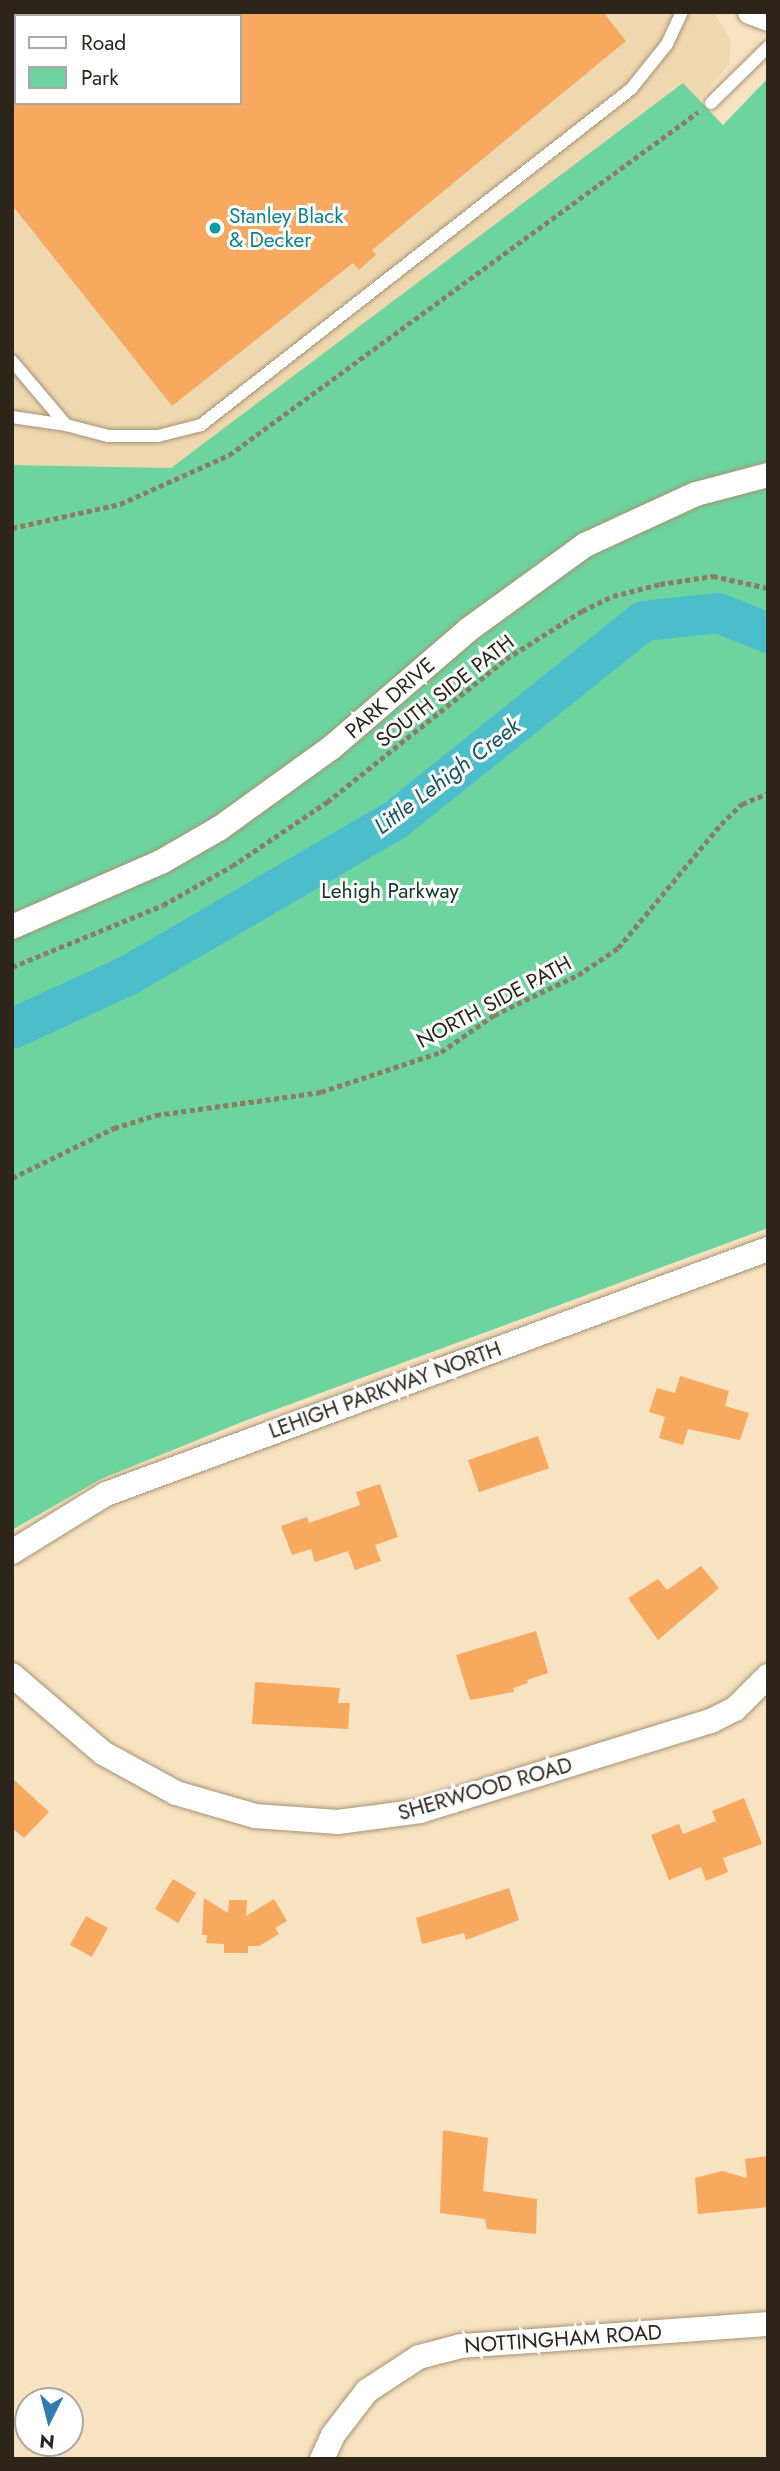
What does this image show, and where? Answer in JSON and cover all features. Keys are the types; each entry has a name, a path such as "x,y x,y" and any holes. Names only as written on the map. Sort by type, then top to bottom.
{"street":[{"path":"750,12 768,19"},
{"name":"PARK DRIVE","path":"12,927 161,862 232,820 331,748 477,623 585,545 695,494 768,475"},
{"name":"LEHIGH PARKWAY NORTH","path":"12,1552 106,1494 768,1249"},
{"name":"SHERWOOD ROAD","path":"12,1675 103,1754 176,1793 255,1816 338,1822 420,1811 712,1721 735,1709 768,1676"},
{"name":"NOTTINGHAM ROAD","path":"322,2459 333,2435 367,2391 419,2357 461,2346 768,2324"}],"lane":[{"path":"12,417 66,425 108,436 159,436 201,425 631,89 667,44 682,12"},
{"path":"710,103 768,47"},
{"path":"12,361 66,425"}],"path":[{"path":"12,528 120,504 229,455 710,103"},
{"name":"SOUTH SIDE PATH","path":"12,967 163,905 232,866 327,802 506,659 582,611 613,596 660,584 713,576 768,588"},
{"name":"NORTH SIDE PATH","path":"12,1178 114,1128 156,1115 321,1092 441,1052 494,1015 578,975 618,948 721,824 742,804 768,793"}],"shaded area":[{"name":"Stanley Black & Decker","path":"12,12 714,12 731,41 729,64 699,100 683,83 171,468 12,465"}],"green space":[{"name":"Lehigh Parkway","path":"768,78 768,1228 242,1422 101,1479 12,1530 12,465 171,468 683,83 723,125"}],"building":[{"name":"Stanley Black & Decker","path":"603,12 626,41 372,250 376,255 359,270 353,263 172,406 12,205 12,103 242,105 240,14"},
{"path":"680,1376 729,1391 725,1406 749,1413 740,1440 688,1429 683,1445 659,1438 665,1417 649,1412 657,1388 675,1393"},
{"path":"538,1436 549,1468 479,1492 468,1460"},
{"path":"380,1484 398,1537 375,1545 381,1561 355,1570 348,1551 315,1562 311,1549 292,1555 281,1526 307,1517 309,1523 360,1505 356,1492"},
{"path":"701,1566 719,1588 658,1640 628,1598 658,1579 667,1590"},
{"path":"536,1631 548,1673 527,1680 528,1683 513,1688 514,1692 470,1700 456,1655"},
{"path":"255,1682 340,1688 338,1703 350,1703 348,1729 252,1724"},
{"path":"12,1778 49,1812 24,1838 12,1828"},
{"path":"744,1798 762,1844 723,1858 728,1872 706,1881 701,1867 669,1880 651,1835 679,1824 683,1834 716,1821 712,1811"},
{"path":"173,1879 196,1893 178,1923 155,1909"},
{"path":"509,1888 519,1920 466,1940 464,1933 422,1944 416,1918"},
{"path":"204,1898 228,1913 229,1900 247,1900 246,1916 274,1899 287,1921 275,1928 279,1934 259,1946 248,1946 248,1953 224,1953 224,1944 206,1943 207,1935 202,1935"},
{"path":"86,1916 108,1928 92,1957 70,1945"},
{"path":"443,2130 488,2138 483,2191 537,2199 536,2234 487,2229 485,2219 440,2213"},
{"path":"768,2156 768,2207 698,2214 695,2178 722,2171 747,2178 745,2159"}],"waterway":[{"name":"Little Lehigh Creek","path":"12,1029 129,975 394,821 644,621 718,613 768,633"}],"place":[{"name":"Stanley Black & Decker","path":"215,228"}]}
